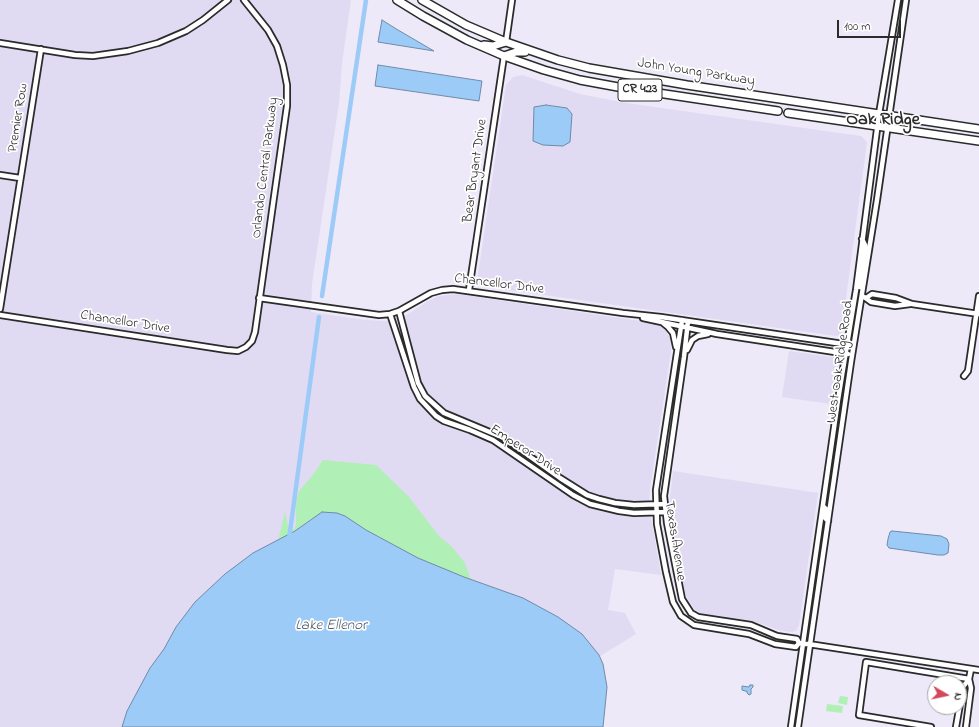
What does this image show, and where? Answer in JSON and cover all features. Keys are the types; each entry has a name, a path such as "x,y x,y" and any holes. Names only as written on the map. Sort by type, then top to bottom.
{"highway":[{"name":"John Young Parkway","path":"397,0 438,25 478,45 544,70 599,84 778,111"},
{"name":"John Young Parkway","path":"422,0 466,25 531,52 566,63 603,71 979,129"},
{"path":"478,45 493,46 506,42"},
{"path":"504,56 516,52 531,52"},
{"path":"788,113 979,141"}],"street":[{"path":"0,43 75,55 109,55 147,46 186,31 203,20 228,0"},
{"name":"Orlando Central Parkway","path":"244,0 268,30 283,65 287,85 285,122 255,332 252,341 246,347"},
{"path":"506,42 512,0"},
{"name":"West Oak Ridge Road","path":"791,727 801,643 847,344 877,126 898,0"},
{"name":"West Oak Ridge Road","path":"798,727 852,355 864,297 906,0"},
{"name":"Premier Row","path":"0,309 41,49"},
{"name":"Bear Bryant Drive","path":"469,290 504,56"},
{"path":"0,175 20,178"},
{"path":"862,239 865,249 860,284 864,297 871,302 895,306 912,304"},
{"name":"Chancellor Drive","path":"259,298 365,314 390,314 399,311 431,293 453,289 469,290 854,345"},
{"path":"864,297 872,294 896,298 912,304 978,314"},
{"path":"964,376 968,371 978,314 979,296"},
{"name":"Emperor Drive","path":"399,311 418,383 425,396 444,413 504,438 560,478 587,495 616,503 664,504"},
{"name":"Chancellor Drive","path":"623,313 717,334 852,355"},
{"name":"Chancellor Drive","path":"0,314 227,350 238,351 246,347"},
{"name":"Emperor Drive","path":"390,314 414,387 420,399 436,416 444,421 493,440 572,495 591,504 618,511 634,513 665,512"},
{"name":"Texas Avenue","path":"682,320 657,479 656,504 656,513 666,572 673,602 682,616 694,626 743,633 775,644 796,647 801,643"},
{"path":"660,321 673,333 677,352"},
{"name":"Texas Avenue","path":"688,321 664,504 675,569 682,599 691,613 706,619 744,624 762,629 777,636 797,639 801,643 979,670"},
{"path":"684,357 692,340 705,334 717,334"},
{"path":"657,479 666,480"},
{"path":"823,506 826,509 825,518 828,521"},
{"path":"666,572 675,569"},
{"path":"673,602 682,599"},
{"path":"705,628 706,619"},
{"path":"743,633 744,624"},
{"path":"775,644 777,636"},
{"path":"931,727 859,716 866,662 969,679"},
{"path":"966,727 972,688 969,679 970,669"},
{"path":"956,727 963,687 969,679"},
{"path":"794,710 796,716 794,727"}],"shaded area":[{"path":"0,0 351,0 342,63 339,103 312,284 311,312 365,320 385,321 405,316 428,301 439,296 457,294 654,323 664,328 670,338 671,351 650,489 649,506 661,575 615,569 608,610 625,613 636,634 581,668 158,727 0,727"},
{"path":"522,75 580,94 626,103 861,136 867,142 841,335 836,336 480,286 477,282 506,85 513,77"},
{"path":"789,351 832,357 836,359 837,363 831,404 782,397"},
{"path":"673,471 818,493 799,625 796,631 791,632 778,630 756,622 700,613 694,609 685,594 672,526 670,498"}],"green space":[{"path":"323,460 376,465 408,496 439,536 452,547 465,563 471,580 418,558 357,525 312,518 295,531 278,541 285,512 289,530 293,531 296,525 296,504 299,491 313,475"},
{"path":"840,696 848,697 847,705 838,703"},
{"path":"827,704 843,706 842,713 826,711"}],"water":[{"path":"382,20 398,30 434,51 378,42"},
{"path":"378,65 482,81 479,101 375,86"},
{"path":"546,105 567,108 572,114 570,142 563,146 543,145 533,141 534,107"},
{"name":"Lake Ellenor","path":"322,512 337,513 345,516 366,530 418,558 464,577 523,598 558,617 582,634 599,655 603,664 607,687 603,727 122,727 127,711 150,668 164,649 176,627 195,602 225,574 253,553 295,531"},
{"path":"890,532 941,536 947,539 949,544 948,553 938,555 889,548 887,545 888,539"},
{"path":"750,685 753,685 753,687 751,689 751,694 749,695 747,691 742,690 742,686 749,687"}],"waterway":[{"path":"322,296 366,0"},
{"path":"289,539 319,317"}],"district":[{"name":"Oak Ridge","path":"883,121"}]}
